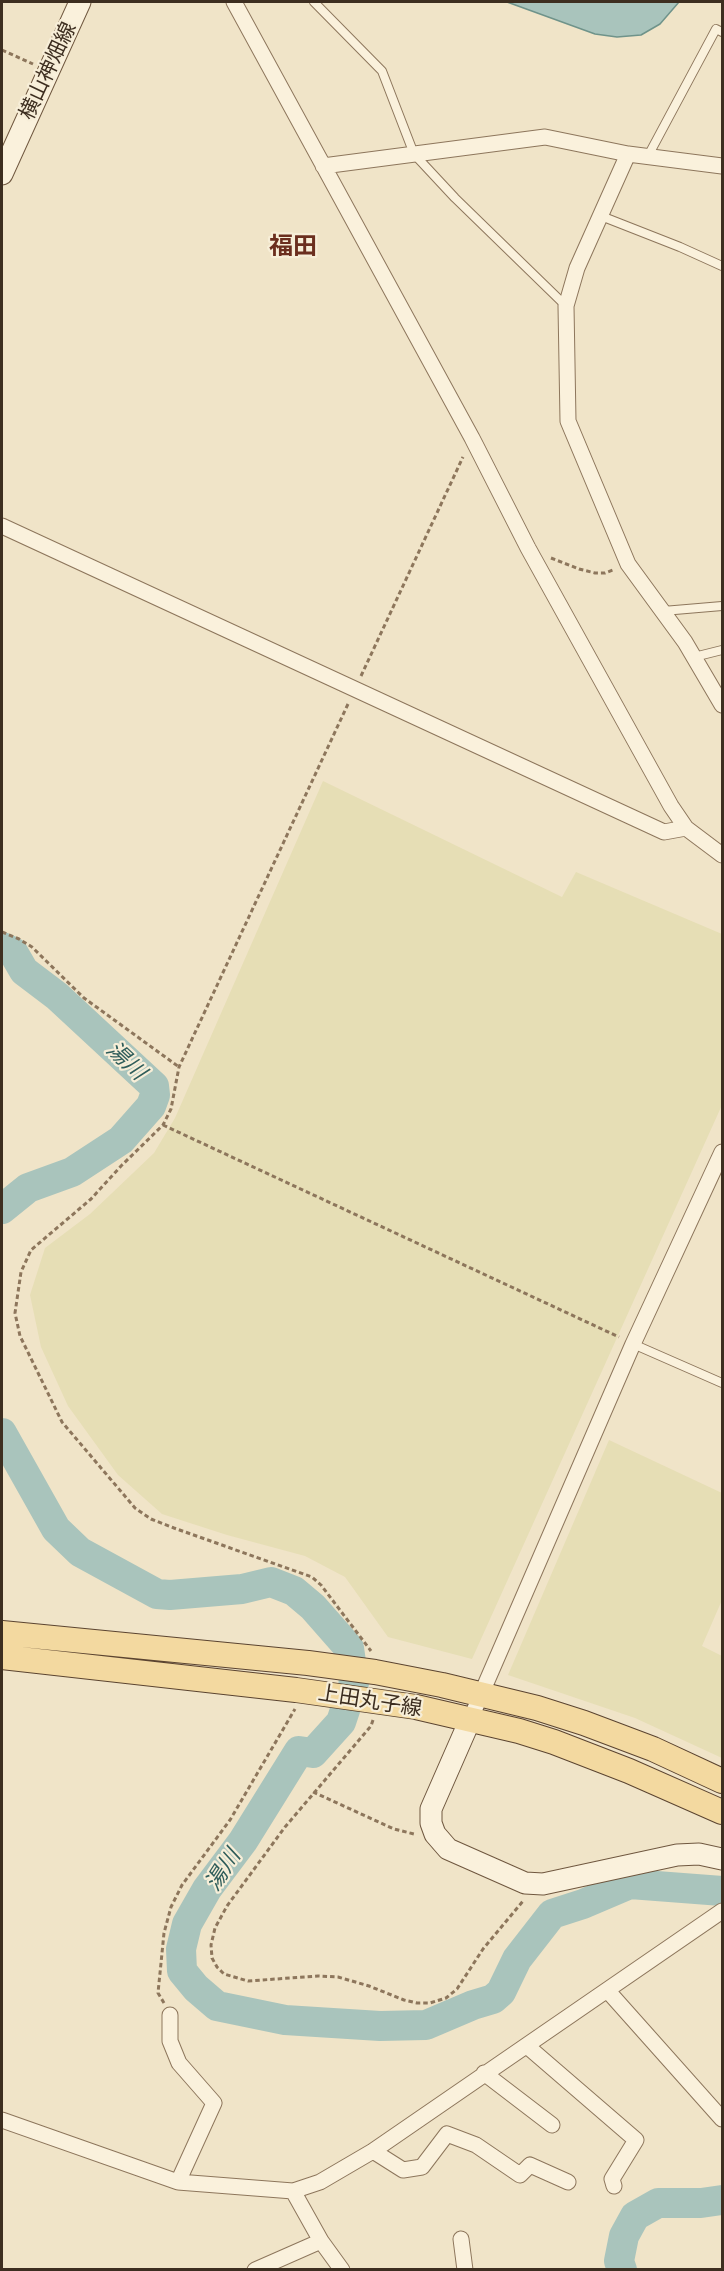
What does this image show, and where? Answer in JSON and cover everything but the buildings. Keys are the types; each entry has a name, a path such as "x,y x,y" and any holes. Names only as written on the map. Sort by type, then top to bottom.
{"main road":[{"name":"上田丸子線","path":"2,1633 371,1672 481,1694 584,1723 653,1749 723,1781"},
{"name":"上田丸子線","path":"2,1658 373,1700 470,1720 528,1734 593,1756 723,1812"}],"street":[{"name":"横山神畑線","path":"2,174 80,2"},
{"path":"234,2 472,438 528,548 671,806 686,828 723,855"},
{"path":"323,166 545,137 628,154 723,166"},
{"path":"628,154 578,268 566,306 568,422 628,564 694,657 723,705"},
{"path":"2,526 664,832 686,828"},
{"path":"723,1152 633,1344 431,1809 431,1823 435,1834 448,1849 525,1883 543,1884 677,1855 699,1854 723,1859"},
{"path":"2,2120 178,2182 293,2191 320,2182 373,2151 723,1911"},
{"path":"607,1990 723,2119"},
{"path":"170,2015 170,2041 179,2063 214,2103 178,2182"},
{"path":"527,2046 636,2140 612,2179 614,2186"},
{"path":"484,2073 552,2125"},
{"path":"373,2151 403,2170 422,2167 447,2134 476,2145 520,2175 530,2165 568,2182"},
{"path":"293,2191 321,2241 342,2270"},
{"path":"461,2239 465,2270"},
{"path":"255,2270 321,2241"}],"lane":[{"path":"314,2 382,71 414,154 455,198 566,306"},
{"path":"648,156 716,29 723,32"},
{"path":"601,216 723,266"},
{"path":"663,611 723,606"},
{"path":"694,657 723,650"},
{"path":"633,1344 723,1383"}],"path":[{"path":"2,50 49,70"},
{"path":"371,1672 376,1658 321,1585 312,1577 159,1522 135,1508 62,1422 20,1336 15,1313 21,1272 31,1250 85,1205 163,1125 171,1109 179,1067 472,438"},
{"path":"528,548 579,569 595,573 605,573 628,564"},
{"path":"2,932 32,947 84,998 179,1067"},
{"path":"163,1125 633,1344"},
{"path":"170,2015 158,1993 164,1933 171,1907 182,1885 230,1820 296,1708 302,1691"},
{"path":"373,1700 371,1726 313,1792 227,1906 215,1928 211,1945 212,1958 217,1967 224,1974 248,1981 318,1976 338,1977 404,2000 430,2003 446,1998 458,1989 490,1941 517,1908 543,1884"},
{"path":"313,1792 394,1829 407,1833 435,1834"}],"shaded area":[{"path":"323,781 562,897 576,872 722,934 722,1105 472,1659 388,1637 345,1577 305,1556 227,1535 162,1514 118,1475 68,1406 41,1347 30,1295 45,1248 90,1214 154,1153 175,1118"},
{"path":"609,1440 722,1493 722,1600 702,1646 722,1656 722,1758 635,1718 508,1675"}],"water":[{"path":"507,2 679,2 660,24 641,35 617,37 595,34"}],"waterway":[{"name":"湯川","path":"2,947 13,952 24,971 57,996 154,1086 155,1095 151,1106 121,1140 72,1172 28,1188 2,1209"},
{"name":"湯川","path":"2,1433 56,1529 80,1552 157,1594 242,1589 271,1582 294,1591 313,1607 349,1648 354,1683 341,1722 313,1753 299,1751 243,1841 207,1889 187,1924 181,1949 182,1971 196,1988 217,2006 285,2020 380,2026 426,2025 493,1999 501,1992 517,1959 552,1914 630,1884 722,1891"},
{"name":"湯川","path":"622,2270 619,2261 624,2236 635,2216 658,2203 701,2203 722,2200"}],"district":[{"name":"福田","path":"293,247"}]}
